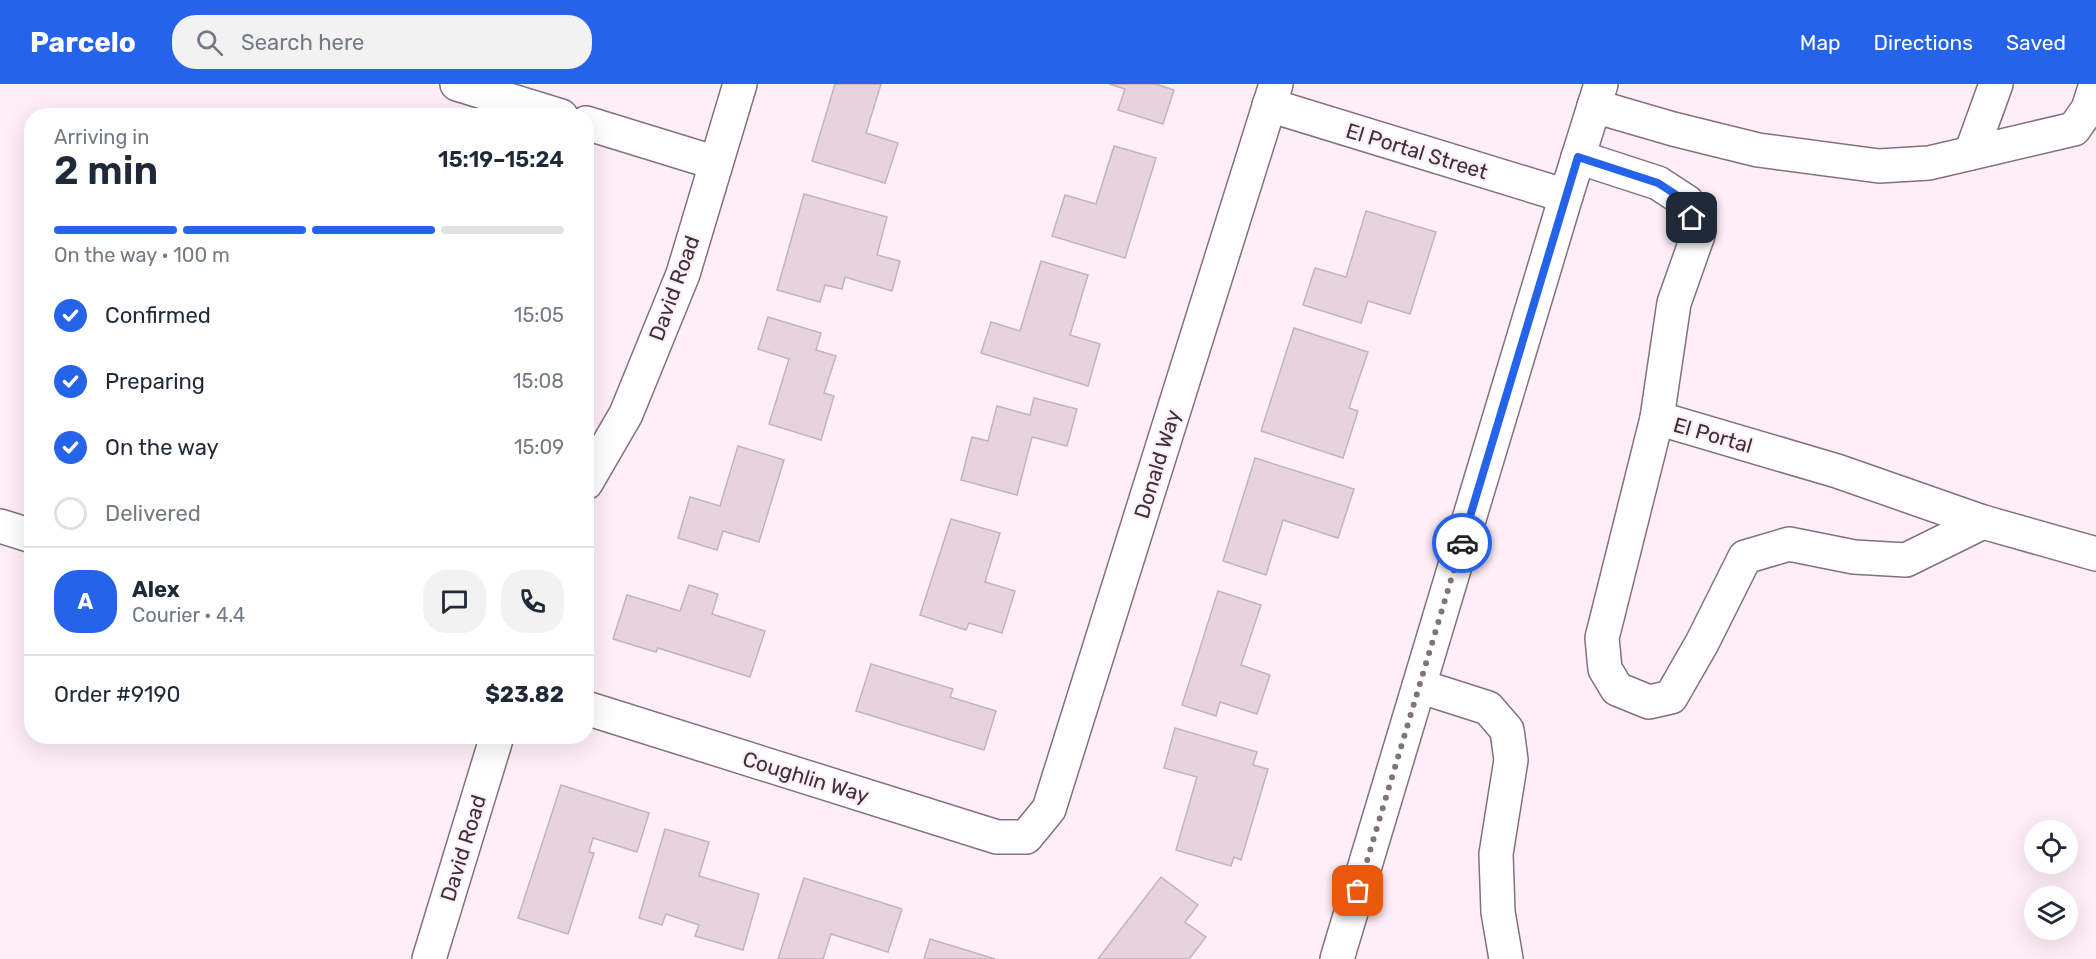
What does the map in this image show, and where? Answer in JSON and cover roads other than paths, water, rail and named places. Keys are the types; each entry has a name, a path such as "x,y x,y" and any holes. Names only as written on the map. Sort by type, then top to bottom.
{"street":[{"path":"457,84 535,108"},
{"name":"David Road","path":"594,469 626,414 683,274 740,84"},
{"path":"1971,153 1996,84"},
{"path":"1337,959 1598,95 1673,129 1758,150 1879,166 1929,163 2074,129 2088,108 2096,84"},
{"name":"El Portal Street","path":"1272,95 1566,196"},
{"name":"Donald Way","path":"1026,837 1049,809 1272,95"},
{"path":"594,125 716,163"},
{"name":"El Portal","path":"1578,157 1658,183 1687,202 1698,235 1674,303 1657,418 1837,471 1983,522 2096,554"},
{"path":"1657,418 1602,638 1605,669 1617,689 1648,702 1671,697 1702,643 1745,557 1789,544 1854,557 1906,560 1983,522"},
{"path":"0,526 24,534"},
{"path":"1419,686 1488,708 1507,730 1511,760 1496,854 1498,912 1506,959"},
{"name":"Coughlin Way","path":"594,711 997,837 1026,837"},
{"name":"David Road","path":"429,959 495,744"}]}
